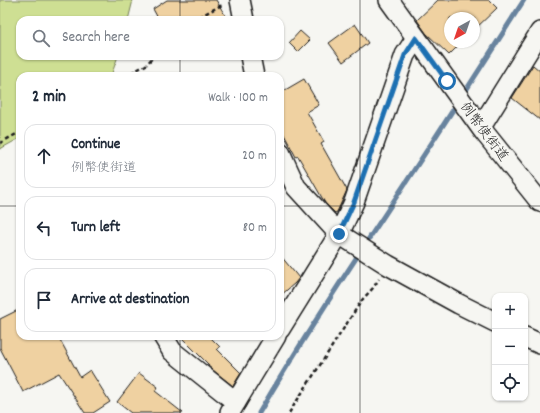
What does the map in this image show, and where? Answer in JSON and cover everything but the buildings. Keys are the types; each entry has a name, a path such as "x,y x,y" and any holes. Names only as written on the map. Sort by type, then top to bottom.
{"street":[{"path":"240,0 243,16"},
{"name":"例幣使街道","path":"389,0 478,123 540,202"},
{"path":"478,123 540,32"},
{"path":"284,323 342,236 405,55 416,38"},
{"path":"251,60 253,72"},
{"path":"284,161 296,187 342,236 385,263 492,320"},
{"path":"528,338 540,344"},
{"path":"165,340 172,352 233,407 274,340"}],"path":[{"path":"201,16 220,6 240,0"},
{"path":"133,72 146,65 150,60"},
{"path":"0,143 16,134"},
{"path":"289,413 362,300 373,288 385,263"}],"green space":[{"path":"0,0 133,0 129,16 16,16 16,60 117,60 112,72 16,72 16,140 0,149"}],"waterway":[{"path":"463,95 524,0"},
{"path":"259,413 332,295 458,102"}],"route":[{"path":"339,234 354,202 405,55 416,38 447,81"}]}
